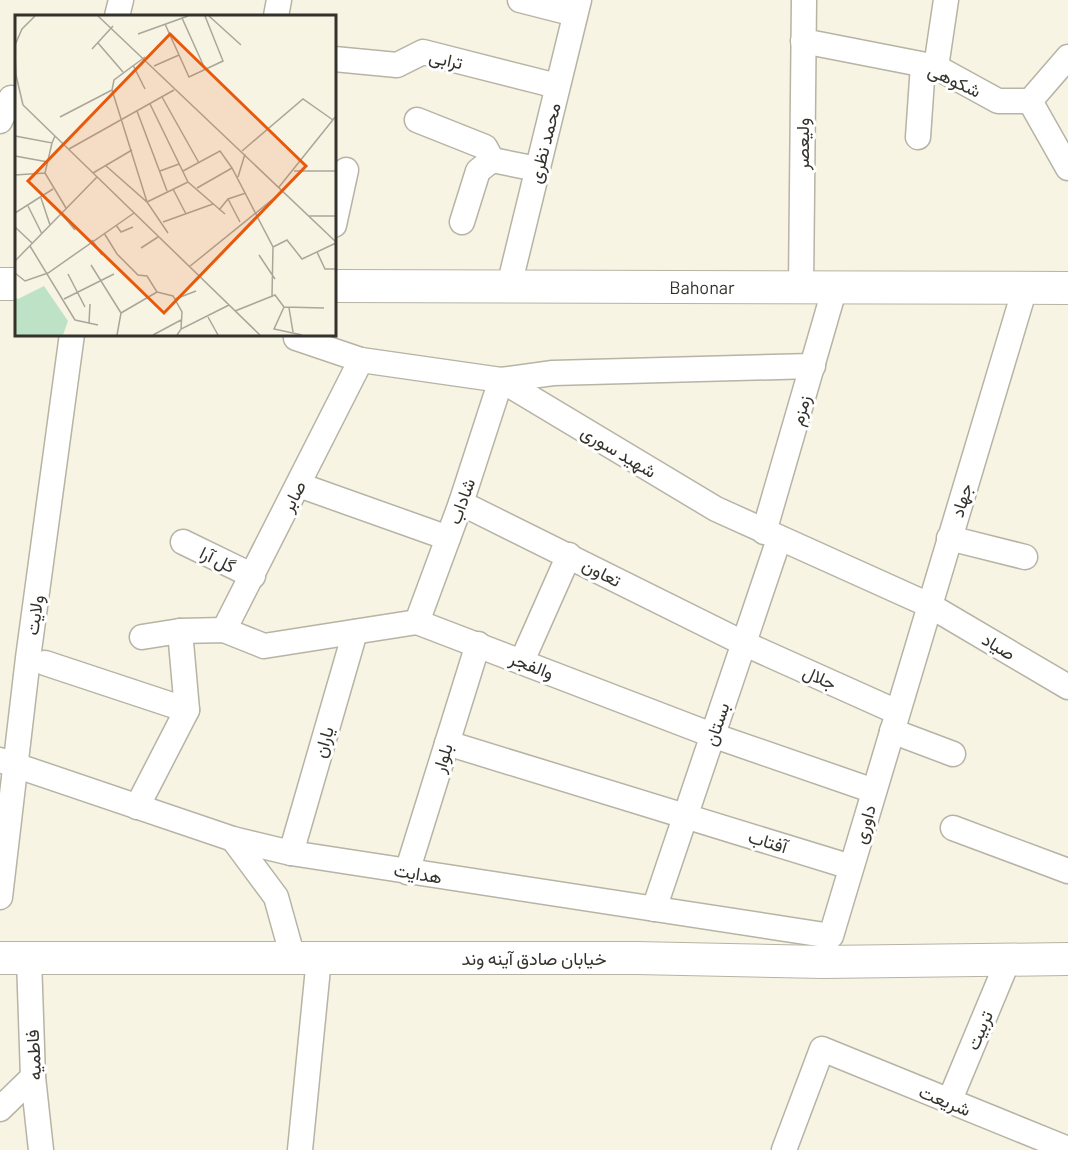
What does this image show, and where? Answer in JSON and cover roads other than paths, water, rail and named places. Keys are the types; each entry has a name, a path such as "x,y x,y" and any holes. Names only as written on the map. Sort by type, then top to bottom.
{"main road":[{"path":"0,284 15,285"},
{"name":"Bahonar","path":"336,285 1068,288"},
{"name":"خیابان صادق آینه وند","path":"14,959 636,958 823,962 1068,958"}],"street":[{"path":"117,15 121,0"},
{"path":"276,15 279,0"},
{"path":"520,0 577,7"},
{"path":"798,0 804,0"},
{"name":"ولیعصر","path":"801,287 804,0"},
{"path":"918,137 930,66 946,0"},
{"name":"محمد نظری","path":"509,286 577,7"},
{"name":"شکوهی","path":"803,40 930,66 997,111 1030,101"},
{"name":"ترابی","path":"336,59 397,65 423,52 557,86"},
{"path":"1065,157 1030,101 1068,57"},
{"path":"0,121 9,98"},
{"path":"417,120 485,147 492,160"},
{"path":"462,222 478,171 492,160 537,169"},
{"path":"336,216 346,170"},
{"name":"زمزم","path":"771,535 835,287"},
{"name":"جهاد","path":"894,721 1025,288"},
{"name":"ولایت","path":"0,897 8,763 29,646 72,336"},
{"name":"شهید سوری","path":"296,338 361,360 501,380 716,509 929,605"},
{"name":"صابر","path":"224,630 361,360"},
{"path":"501,380 553,373 813,366"},
{"name":"شاداب","path":"417,622 461,503 501,380"},
{"path":"299,485 448,537"},
{"name":"تعاون","path":"461,503 743,643"},
{"name":"بستان","path":"654,909 743,643 771,535"},
{"path":"949,538 1025,558"},
{"name":"گل آرا","path":"183,542 253,576"},
{"path":"522,661 569,555"},
{"name":"صیاد","path":"929,605 1068,687"},
{"name":"والفجر","path":"142,636 180,631 224,630 264,646 417,622 712,735 874,791"},
{"path":"137,807 187,710 180,631"},
{"name":"یاران","path":"291,853 355,632"},
{"name":"جلال","path":"743,643 953,754"},
{"name":"بلوار","path":"406,872 478,644"},
{"path":"45,663 187,710"},
{"name":"داوری","path":"831,936 894,721"},
{"name":"آفتاب","path":"447,743 851,867"},
{"name":"هدایت","path":"8,763 233,839 291,853 831,936"},
{"path":"953,828 1068,871"},
{"path":"233,839 276,897 306,958 300,1150"},
{"name":"تربیت","path":"949,1102 1009,958"},
{"name":"فاطمیه","path":"14,959 33,1077 41,1150"},
{"name":"شریعت","path":"790,1148 822,1049 1068,1149"},
{"path":"0,1109 33,1077"}]}
